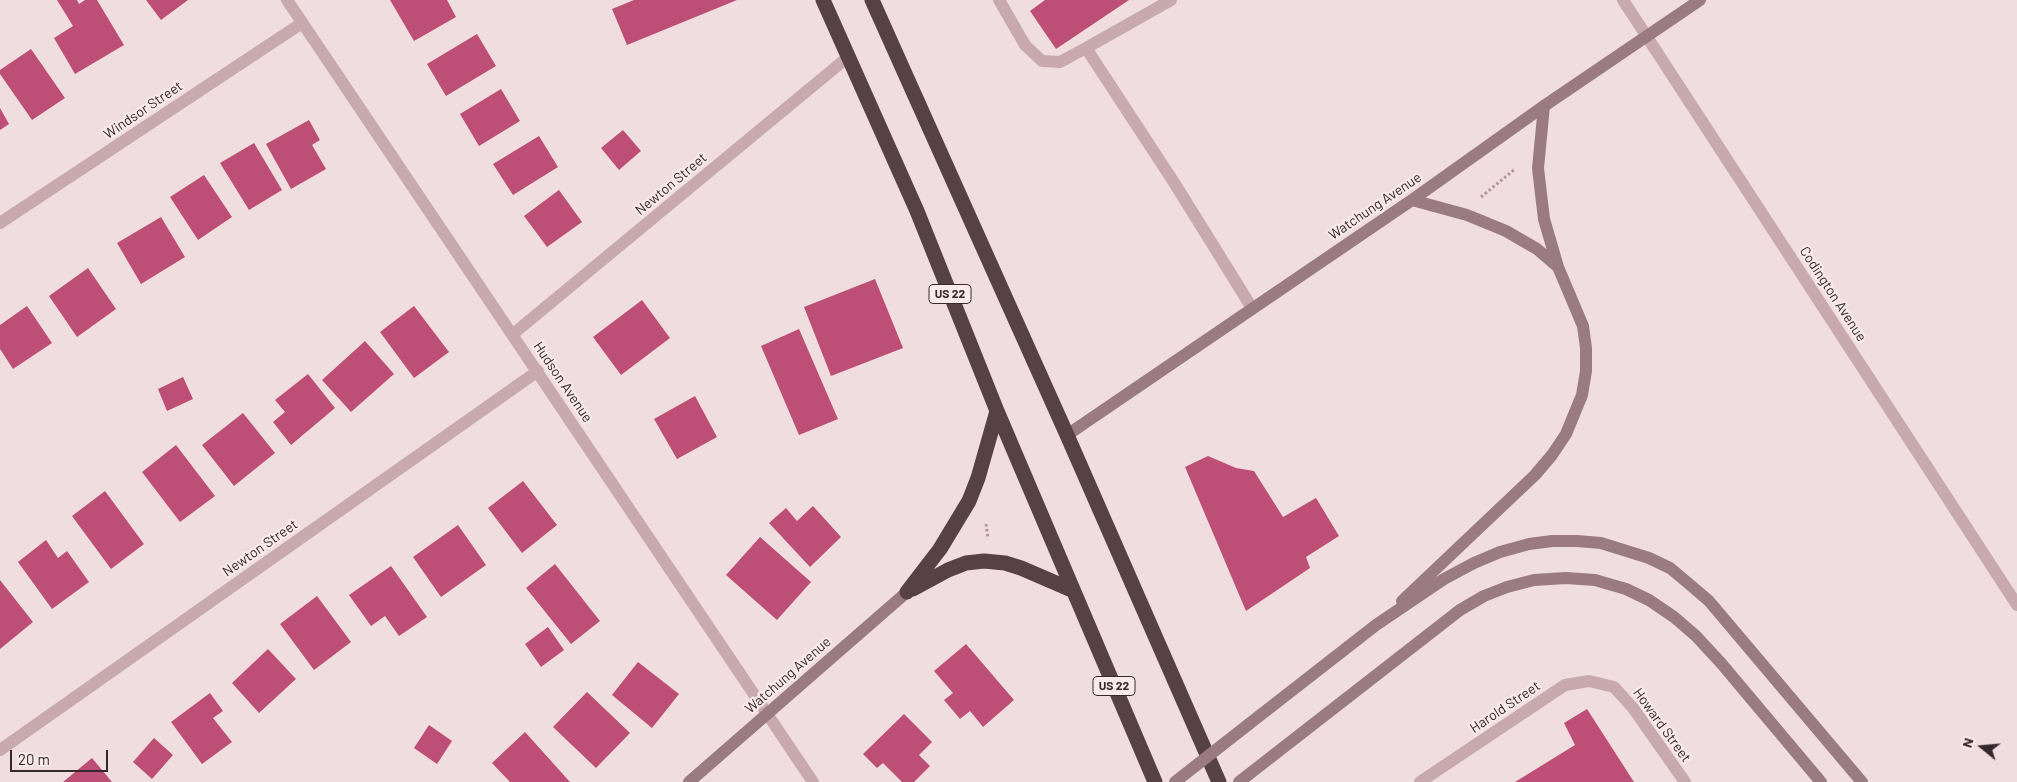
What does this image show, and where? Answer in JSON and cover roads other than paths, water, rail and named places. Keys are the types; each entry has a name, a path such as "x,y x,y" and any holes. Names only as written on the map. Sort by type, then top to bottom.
{"highway":[{"name":"US 22","path":"823,0 917,211 997,411 1155,782"},
{"path":"872,0 1219,782"},
{"path":"907,592 940,549 970,501 997,411"},
{"path":"907,592 948,570 966,563 984,561 1005,563 1021,568 1072,590"}],"main road":[{"name":"Watchung Avenue","path":"1067,436 1700,0"},
{"path":"1376,624 1535,475 1566,434 1582,395 1586,371 1586,348 1583,326 1558,267 1544,219 1540,194 1538,168 1544,106"},
{"path":"1412,200 1467,215 1506,231 1537,250 1558,267"},
{"path":"1175,782 1376,624 1444,579 1500,552 1530,544 1552,541 1601,544 1625,549 1670,568 1709,601 1862,782"},
{"path":"1239,782 1460,610 1484,596 1507,587 1534,580 1566,578 1596,580 1626,589 1649,600 1674,617 1696,636 1721,663 1821,782"},
{"name":"Watchung Avenue","path":"689,782 767,712 907,592"}],"street":[{"name":"Hudson Avenue","path":"287,0 814,782"},
{"path":"999,0 1025,45 1042,61 1060,62 1171,0"},
{"name":"Codington Avenue","path":"1622,0 2017,604"},
{"name":"Windsor Street","path":"0,223 302,23"},
{"path":"1086,48 1175,184 1252,308"},
{"name":"Newton Street","path":"513,334 848,58"},
{"name":"Newton Street","path":"0,750 538,371"},
{"name":"Harold Street","path":"1420,782 1565,685 1589,681 1614,686"},
{"name":"Howard Street","path":"1614,686 1633,708 1685,782"}]}
